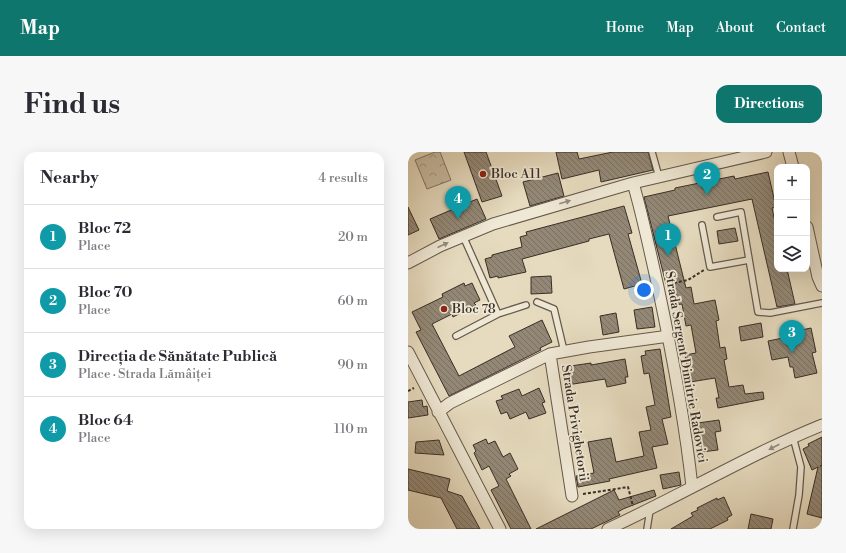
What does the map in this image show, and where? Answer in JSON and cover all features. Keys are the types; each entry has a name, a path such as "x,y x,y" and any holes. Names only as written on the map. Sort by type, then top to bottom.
{"street":[{"path":"408,263 440,246 499,222 633,183 766,152"},
{"path":"789,152 792,164"},
{"name":"Strada Sergent Dimitrie Radovici","path":"633,183 641,208 669,336 689,459 692,487"},
{"path":"809,236 818,276 822,286"},
{"name":"Strada Privighetorii","path":"438,412 450,404 550,354 669,336"},
{"path":"408,352 500,529"},
{"name":"Strada Privighetorii","path":"550,354 572,496"},
{"path":"608,529 650,510 692,487 792,437 822,425"}],"lane":[{"path":"652,152 659,177"},
{"path":"717,216 741,212 758,312 770,313 822,303"},
{"path":"702,225 710,267 749,260"},
{"path":"463,236 498,314"},
{"path":"536,302 554,309 564,351"},
{"path":"456,336 498,314 526,305"},
{"path":"792,437 801,467 799,494 793,529"},
{"path":"647,529 650,510"}],"path":[{"path":"658,287 688,280 710,267"},
{"path":"572,496 628,488 636,516"}],"green space":[{"path":"435,152 440,152 451,180 427,189 415,160"}],"building":[{"name":"Bloc A11","path":"464,152 486,152 502,196 482,202"},
{"path":"556,152 577,152 579,159 613,152 648,152 653,170 601,182 599,170 562,179"},
{"path":"768,172 774,198 774,208 772,208 774,217 774,272 788,272 795,304 777,307 752,199 668,216 686,288 691,287 694,304 715,300 719,320 716,321 720,348 725,347 727,359 724,360 729,387 743,385 745,394 763,392 764,399 718,408 716,398 719,398 715,378 690,382 685,355 696,353 691,325 686,326 682,304 674,305 671,282 666,284 644,197 675,190 675,188 734,176 735,179"},
{"path":"558,173 564,196 530,206 523,182"},
{"path":"477,199 486,219 439,239 430,219"},
{"path":"624,206 632,233 628,234 642,284 624,289 609,234 589,239 589,241 522,259 526,272 498,278 498,276 490,278 485,259 492,257 492,255 522,247 520,237 527,235 526,232"},
{"path":"408,207 419,230 408,235"},
{"path":"735,228 738,241 719,244 717,231"},
{"path":"551,276 552,293 531,294 531,277"},
{"path":"464,283 465,286 472,283 480,300 474,303 476,305 453,317 452,314 432,324 459,376 515,347 509,336 542,320 552,342 540,348 541,350 449,396 416,332 421,330 412,312 443,297 442,294"},
{"path":"652,307 655,327 637,329 634,310"},
{"path":"616,313 619,332 603,335 600,316"},
{"path":"761,323 763,337 741,341 739,327"},
{"path":"811,328 816,352 812,353 817,373 795,378 793,367 790,367 788,357 772,360 768,341 793,336 792,332"},
{"path":"660,349 671,417 662,419 668,444 652,447 657,468 609,479 610,481 578,487 576,476 594,473 588,442 611,438 616,462 644,456 639,432 651,430 646,407 655,405 649,373 644,374 641,356 646,355 645,351"},
{"path":"625,359 628,377 625,377 626,383 607,387 605,379 567,385 564,367 591,363 591,365"},
{"path":"539,388 545,402 542,403 546,413 529,419 526,412 510,419 507,412 501,414 496,401 503,399 501,396 519,389 522,396"},
{"path":"422,400 423,407 427,406 428,415 408,418 408,402"},
{"path":"719,420 721,431 715,432 718,450 701,452 698,423"},
{"path":"822,437 822,465 820,466 822,466 822,518 807,514 818,467 812,470 803,449 809,446 808,444"},
{"path":"486,439 488,444 495,441 503,457 510,453 518,469 509,474 511,476 506,479 531,529 511,529 491,490 499,486 489,466 482,470 474,453 476,451 473,445"},
{"path":"439,440 444,455 415,453 416,442"},
{"path":"408,469 450,479 447,491 462,496 480,529 457,529 441,498 408,490"},
{"path":"679,472 681,485 663,489 660,475"},
{"path":"614,490 619,500 654,490 656,496 623,509 618,512 620,515 591,529 536,529"},
{"path":"724,497 732,515 727,518 728,520 710,529 671,529 693,516 691,513 698,510 697,508 717,498 717,500"},
{"path":"751,514 773,519 771,529 748,529"}],"place":[{"name":"Bloc A11","path":"483,174"},
{"name":"Bloc 70","path":"707,195"},
{"name":"Bloc 64","path":"458,219"},
{"name":"Bloc 72","path":"668,256"},
{"name":"Bloc 78","path":"444,309"},
{"name":"Direcția de Sănătate Publică","path":"792,353"}]}
